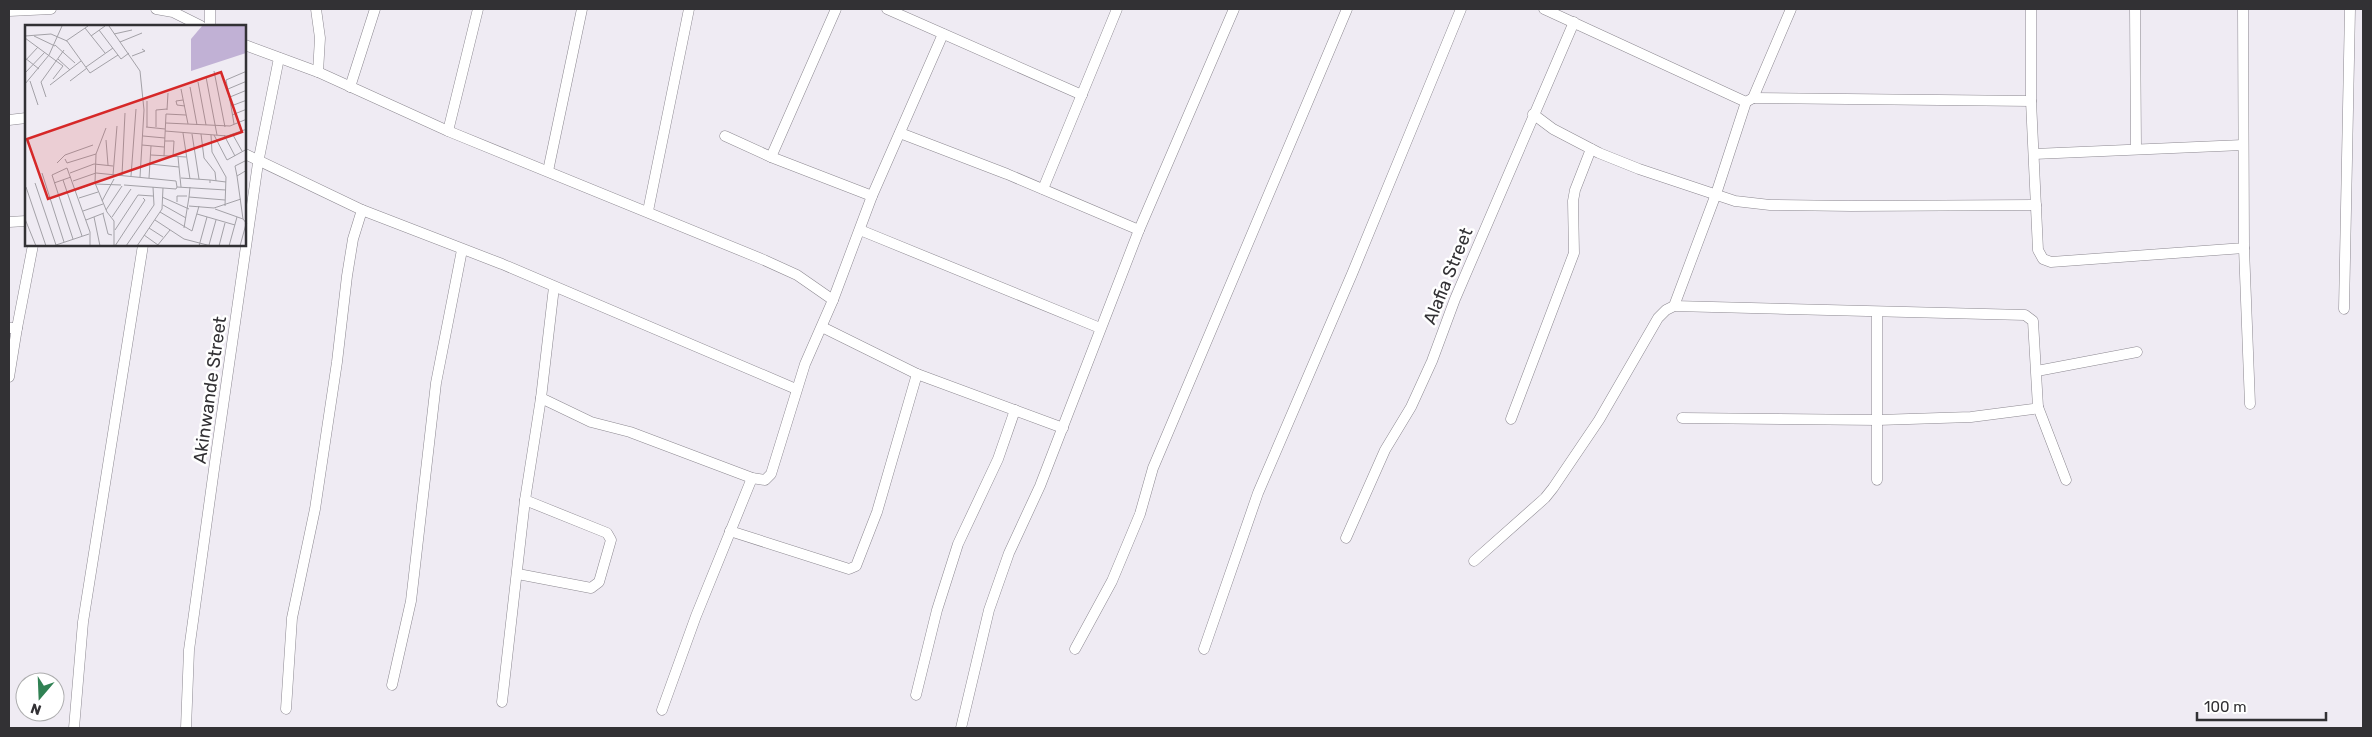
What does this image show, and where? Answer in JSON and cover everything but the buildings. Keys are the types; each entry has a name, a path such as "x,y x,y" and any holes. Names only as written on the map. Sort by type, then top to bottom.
{"street":[{"path":"9,12 51,9"},
{"path":"156,9 173,12 199,25"},
{"path":"210,9 210,25"},
{"path":"316,9 320,38 318,72"},
{"path":"350,87 375,9"},
{"path":"448,131 478,9"},
{"path":"548,171 582,9"},
{"path":"648,211 689,9"},
{"path":"771,157 836,9"},
{"path":"888,9 1082,95"},
{"path":"1043,188 1117,9"},
{"path":"961,728 989,610 1009,553 1063,428 1139,230 1234,9"},
{"path":"1075,649 1112,581 1140,514 1153,468 1347,9"},
{"path":"1204,649 1258,493 1352,274 1461,9"},
{"path":"1544,9 1750,100 2031,101"},
{"path":"1674,306 1750,100 1791,9"},
{"path":"2030,9 2031,101 2038,250 2043,259 2051,262 2244,248"},
{"path":"2135,9 2136,149"},
{"path":"2243,9 2244,248 2250,404"},
{"path":"2344,309 2350,9"},
{"name":"Alafia Street","path":"1346,538 1386,450 1411,407 1432,361 1459,290 1574,22"},
{"path":"541,398 591,422 630,432 752,478 765,480 771,474 796,389 833,300 872,196 943,34"},
{"path":"246,45 318,72 448,131 648,211 797,274 833,300"},
{"name":"Akinwande Street","path":"186,728 189,650 258,163 279,58"},
{"path":"1533,114 1553,129 1591,149 1639,170 1735,201 1770,205 2036,205"},
{"path":"9,120 25,118"},
{"path":"900,132 1043,188 1139,230"},
{"path":"726,136 771,157 872,196"},
{"path":"2034,154 2243,145"},
{"path":"1511,419 1574,253 1574,190 1591,149"},
{"path":"246,155 258,163 362,210 554,287 796,389"},
{"path":"286,708 292,618 315,509 338,362 352,248 362,210"},
{"path":"9,222 25,221"},
{"path":"860,230 1100,328"},
{"path":"9,377 13,328 33,246"},
{"path":"74,728 83,622 143,246"},
{"path":"392,685 410,601 436,383 462,250"},
{"path":"502,702 525,500 541,398 554,287"},
{"path":"1474,561 1545,498 1553,488 1599,420 1658,318 1666,310 1674,306 2030,317 2033,321 2038,407 2066,480"},
{"path":"1877,313 1877,480"},
{"path":"822,327 917,374 1063,428"},
{"path":"2037,371 2137,352"},
{"path":"730,531 850,569 856,566 877,512 917,374"},
{"path":"1682,418 1878,420 1971,417 2018,412 2038,407"},
{"path":"916,694 958,544 998,459 1015,410"},
{"path":"662,710 696,616 752,478"},
{"path":"518,574 590,588 596,586 599,582 610,540 607,533 525,500"}]}
